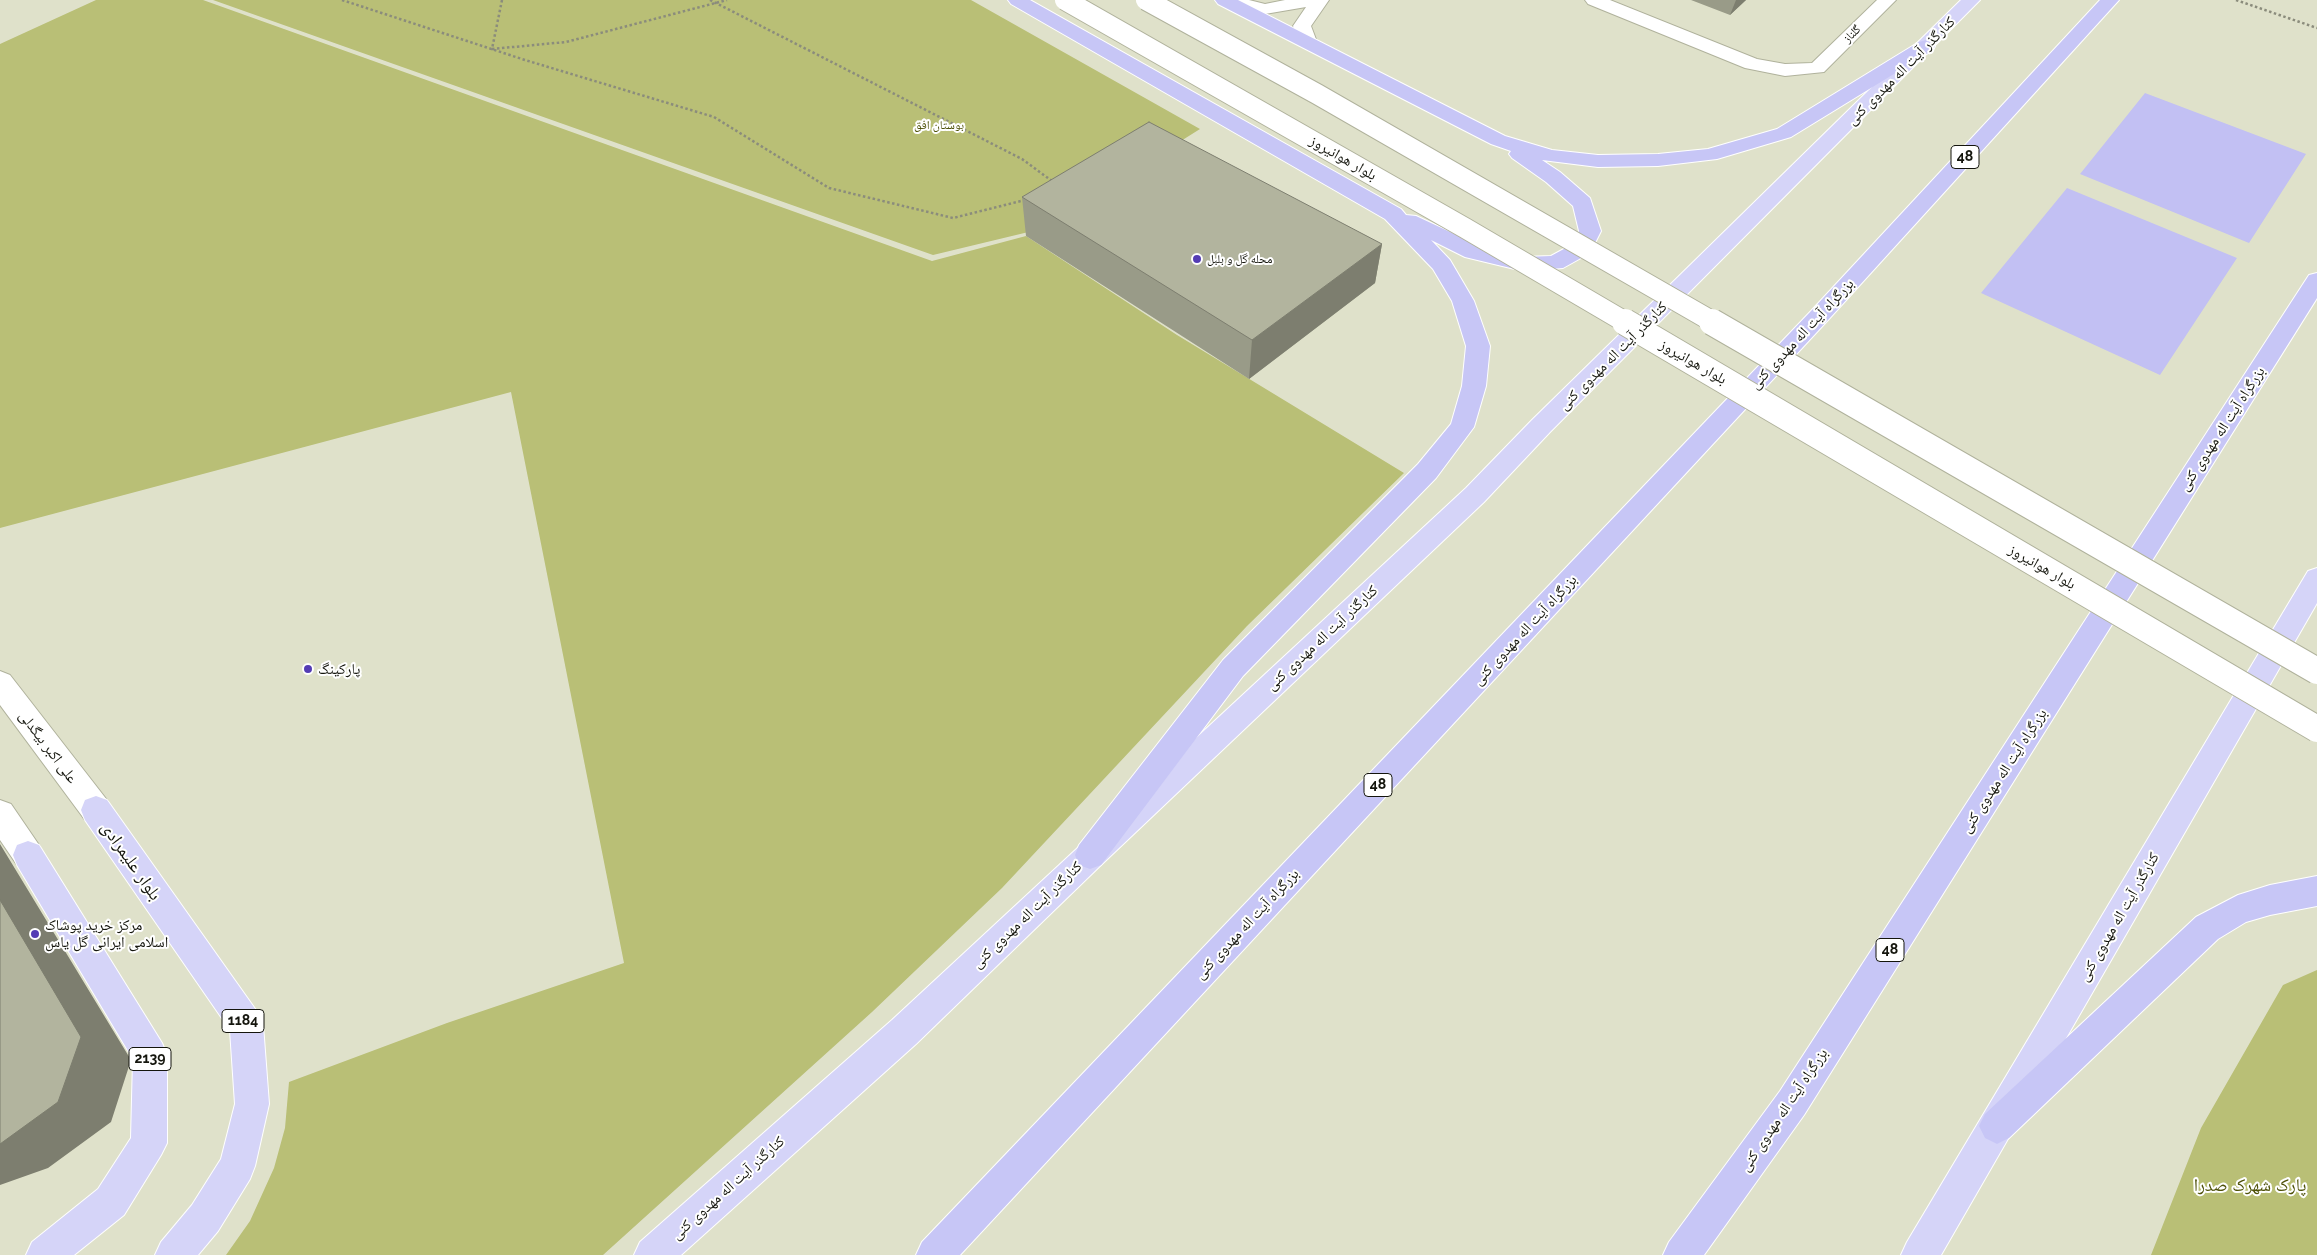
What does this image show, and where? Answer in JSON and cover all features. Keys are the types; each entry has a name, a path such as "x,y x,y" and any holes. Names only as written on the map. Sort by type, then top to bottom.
{"highway":[{"path":"1018,0 1393,214 1473,252 1523,264 1555,263 1582,248 1590,231 1582,203 1553,177 1498,140 1224,0"},
{"name":"بزرگراه آیت اله مهدوی کنی","path":"935,1255 1814,322 2110,0"},
{"path":"1498,140 1550,156 1598,161 1658,160 1710,155 1784,133 1926,46"},
{"path":"1090,855 1233,668 1427,472 1462,427 1474,386 1478,346 1463,301 1442,265 1393,214"},
{"name":"بزرگراه آیت اله مهدوی کنی","path":"1682,1255 1792,1103 2317,280"},
{"path":"1997,1126 2207,928 2238,910 2270,900 2317,891"}],"main road":[{"name":"بلوار هوانیروز","path":"1065,0 1465,228 2317,729"},
{"path":"1146,0 1317,94 2317,671"},
{"path":"1224,0 1265,9 1315,0"},
{"path":"1308,42 1302,26 1320,0"},
{"name":"گلناز","path":"1594,0 1752,64 1785,70 1816,68 1888,0"},
{"name":"کنارگذر آیت اله مهدوی کنی","path":"654,1255 904,1032 1090,855 1475,495 1541,426 1971,0"},
{"name":"کنارگذر آیت اله مهدوی کنی","path":"1920,1255 2317,579"},
{"name":"علی اکبر بیگدلی","path":"0,683 96,810"},
{"name":"بلوار علیمرادی","path":"96,810 246,1025 252,1104 237,1166 205,1218 174,1255"},
{"name":"2139","path":"0,814 28,855 150,1055 149,1143 111,1202 45,1255"}],"path":[{"path":"342,0 492,49 714,117 829,188 953,218 1028,200"},
{"path":"492,49 502,0"},
{"path":"710,0 1022,159 1058,185"},
{"path":"492,49 566,42 727,0"},
{"path":"2236,0 2317,28"}],"green space":[{"path":"96,0 203,0 932,261 1026,236 1177,335 1404,473 1247,626 1002,888 872,1012 603,1255 226,1255 250,1221 274,1168 285,1128 289,1082 447,1023 624,963 511,392 0,528 0,44"},
{"name":"بوستان افق","path":"213,0 971,0 1200,129 1041,229 933,255"},
{"name":"پارک شهرک صدرا","path":"2317,970 2317,1255 2151,1255 2201,1128 2283,985"}],"water":[{"path":"2145,93 2306,154 2249,243 2080,174"},
{"path":"2067,188 2237,258 2160,375 1981,293"}],"building":[{"name":"محله گل و بلبل","path":"1149,122 1382,244 1252,340 1022,197"},
{"path":"0,900 81,1037 58,1102 0,1144"}],"place":[{"name":"محله گل و بلبل","path":"1197,259"},
{"name":"پارکینگ","path":"308,669"},
{"name":"مرکز خرید پوشاک اسلامی ایرانی گل یاس","path":"35,934"}]}
